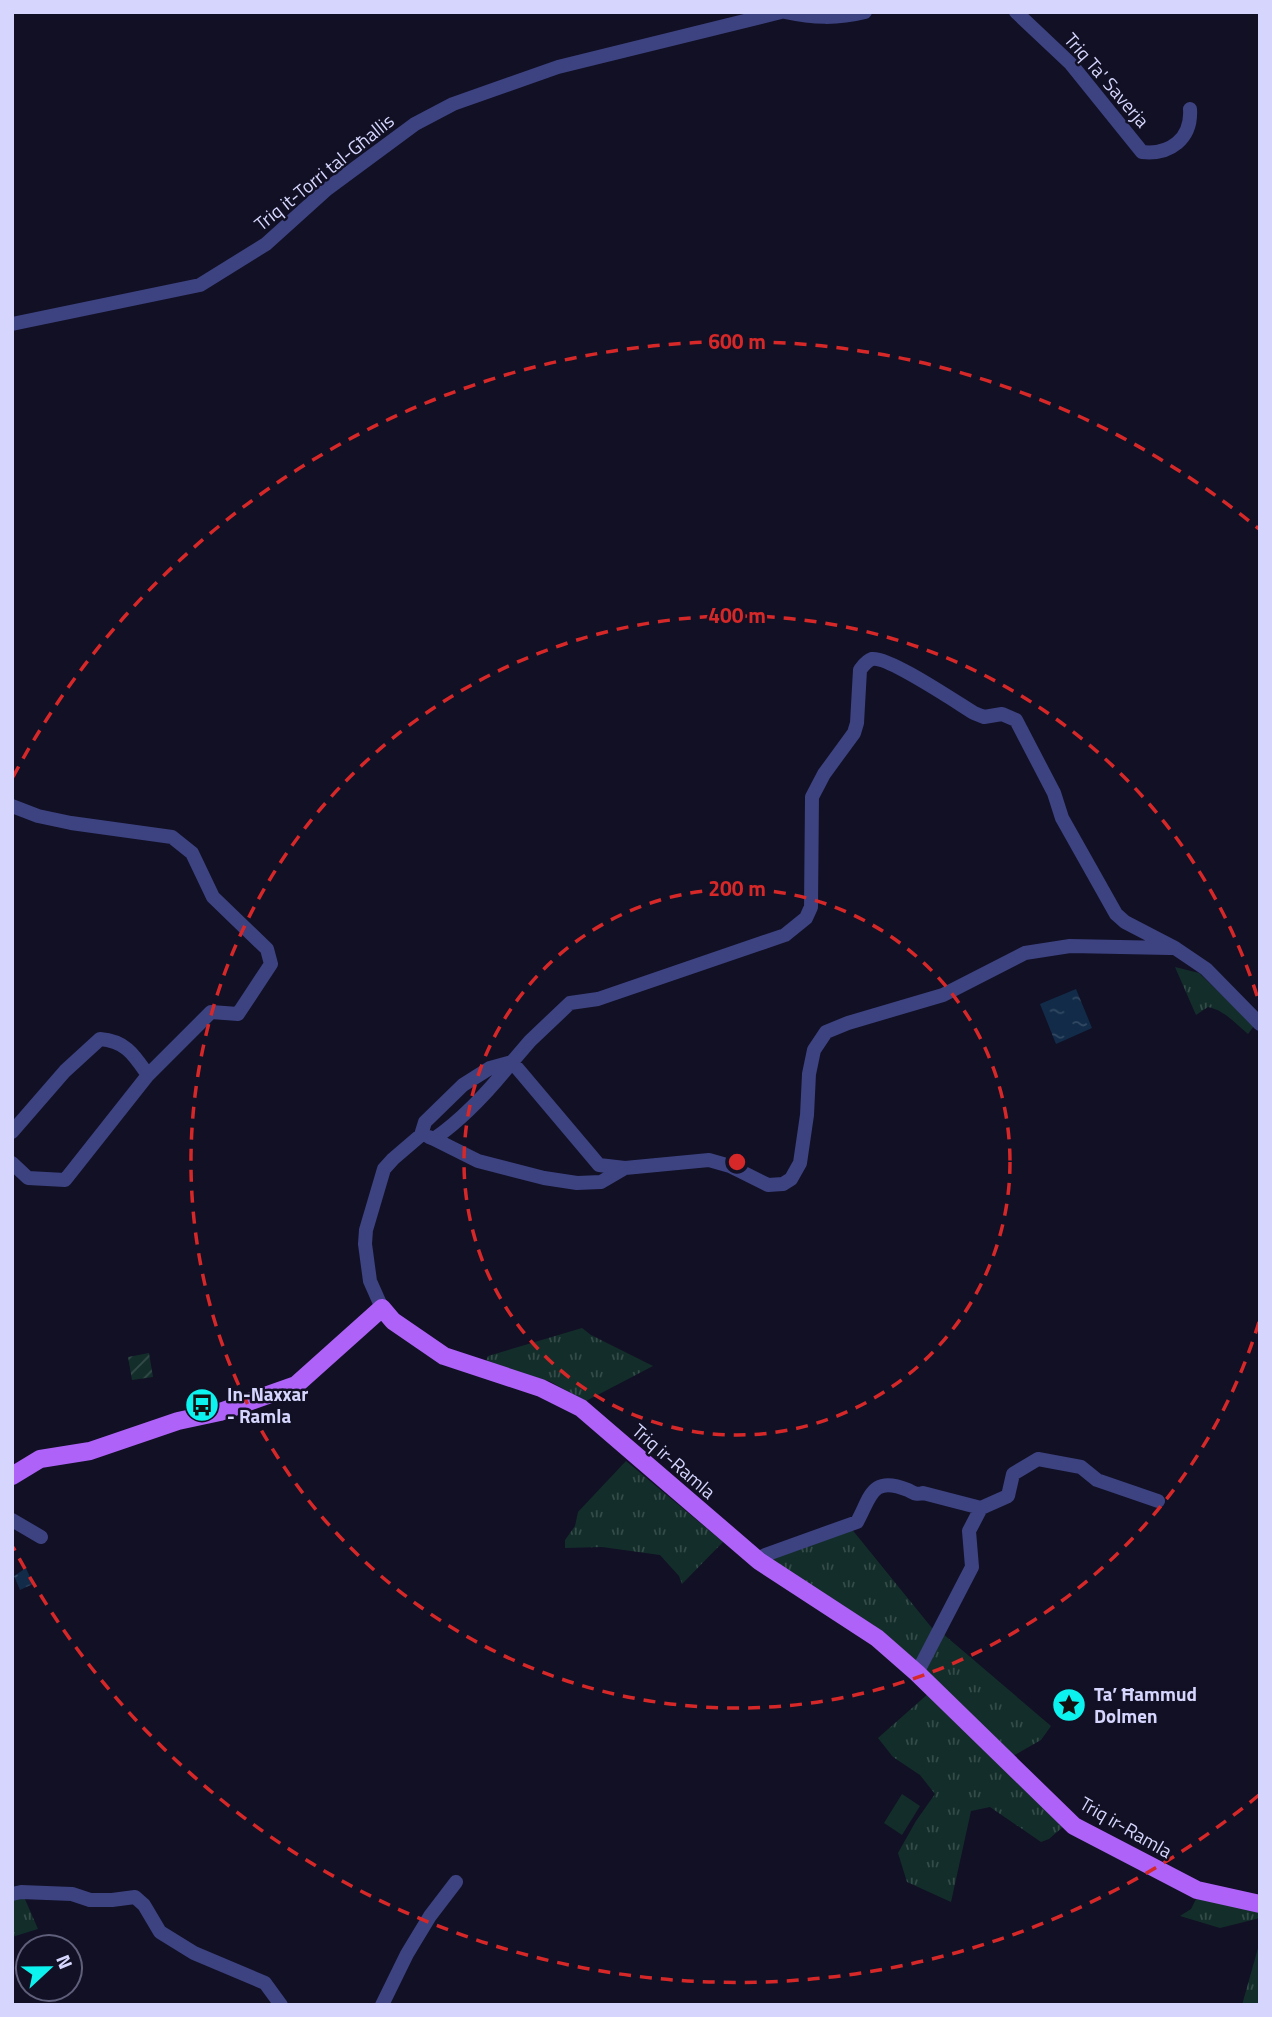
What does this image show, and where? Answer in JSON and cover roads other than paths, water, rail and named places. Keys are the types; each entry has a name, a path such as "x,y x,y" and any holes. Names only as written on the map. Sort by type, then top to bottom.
{"main road":[{"path":"12,1476 40,1459 90,1451 178,1422 220,1412 296,1385 382,1308"},
{"name":"Triq ir-Ramla","path":"382,1308 393,1321 444,1356 541,1388 581,1408 759,1561 877,1638 917,1673 1074,1826 1197,1890 1260,1904"}],"street":[{"name":"Triq it-Torri tal-Għallis","path":"12,324 200,285 266,244 327,189 415,124 453,104 558,67 783,12 813,18 846,17 865,12"},
{"name":"Triq Ta' Saverja","path":"1016,12 1071,64 1142,152 1153,153 1178,144 1187,132 1191,119 1190,109"},
{"path":"382,1308 370,1281 366,1230 384,1169 393,1158 427,1137 447,1129 486,1094 530,1041 570,1003 598,999 785,935 806,918 811,906 813,797 824,774 854,733 860,670 872,659 902,670 974,713 984,717 1002,714 1016,720 1055,793 1062,818 1115,914 1206,969 1260,1024"},
{"path":"12,806 38,816 71,823 172,837 192,853 213,897 267,949 271,964 238,1014 211,1012 148,1075 65,1180 28,1178 12,1163"},
{"path":"512,1062 599,1166 625,1168 709,1160 730,1166 768,1185 783,1185 790,1180 800,1163 807,1115 809,1074 814,1050 826,1032 943,995 1025,953 1070,946 1175,948"},
{"path":"12,1132 65,1071 100,1039 116,1040 133,1054 148,1075"},
{"path":"427,1137 425,1122 463,1085 490,1068 512,1062"},
{"path":"427,1137 478,1161 544,1178 578,1183 601,1182 625,1168"},
{"path":"759,1561 765,1555 857,1522 866,1500 874,1489 883,1485 897,1486 917,1494 923,1493 981,1508 1008,1496 1013,1474 1038,1459 1081,1467 1097,1480 1158,1501"},
{"path":"917,1673 972,1567 970,1531 981,1508"},
{"path":"12,1520 41,1537"},
{"path":"382,2005 413,1944 456,1882"},
{"path":"12,1894 72,1894 90,1900 135,1897 144,1905 160,1933 194,1953 265,1983 281,2005"}],"water":[{"path":"1076,989 1092,1028 1056,1044 1040,1004"},
{"path":"26,1568 33,1584 20,1590 14,1576"}],"place":[{"name":"In-Naxxar - Ramla","path":"202,1405"},
{"name":"Ta’ Ħammud Dolmen","path":"1069,1705"}]}
